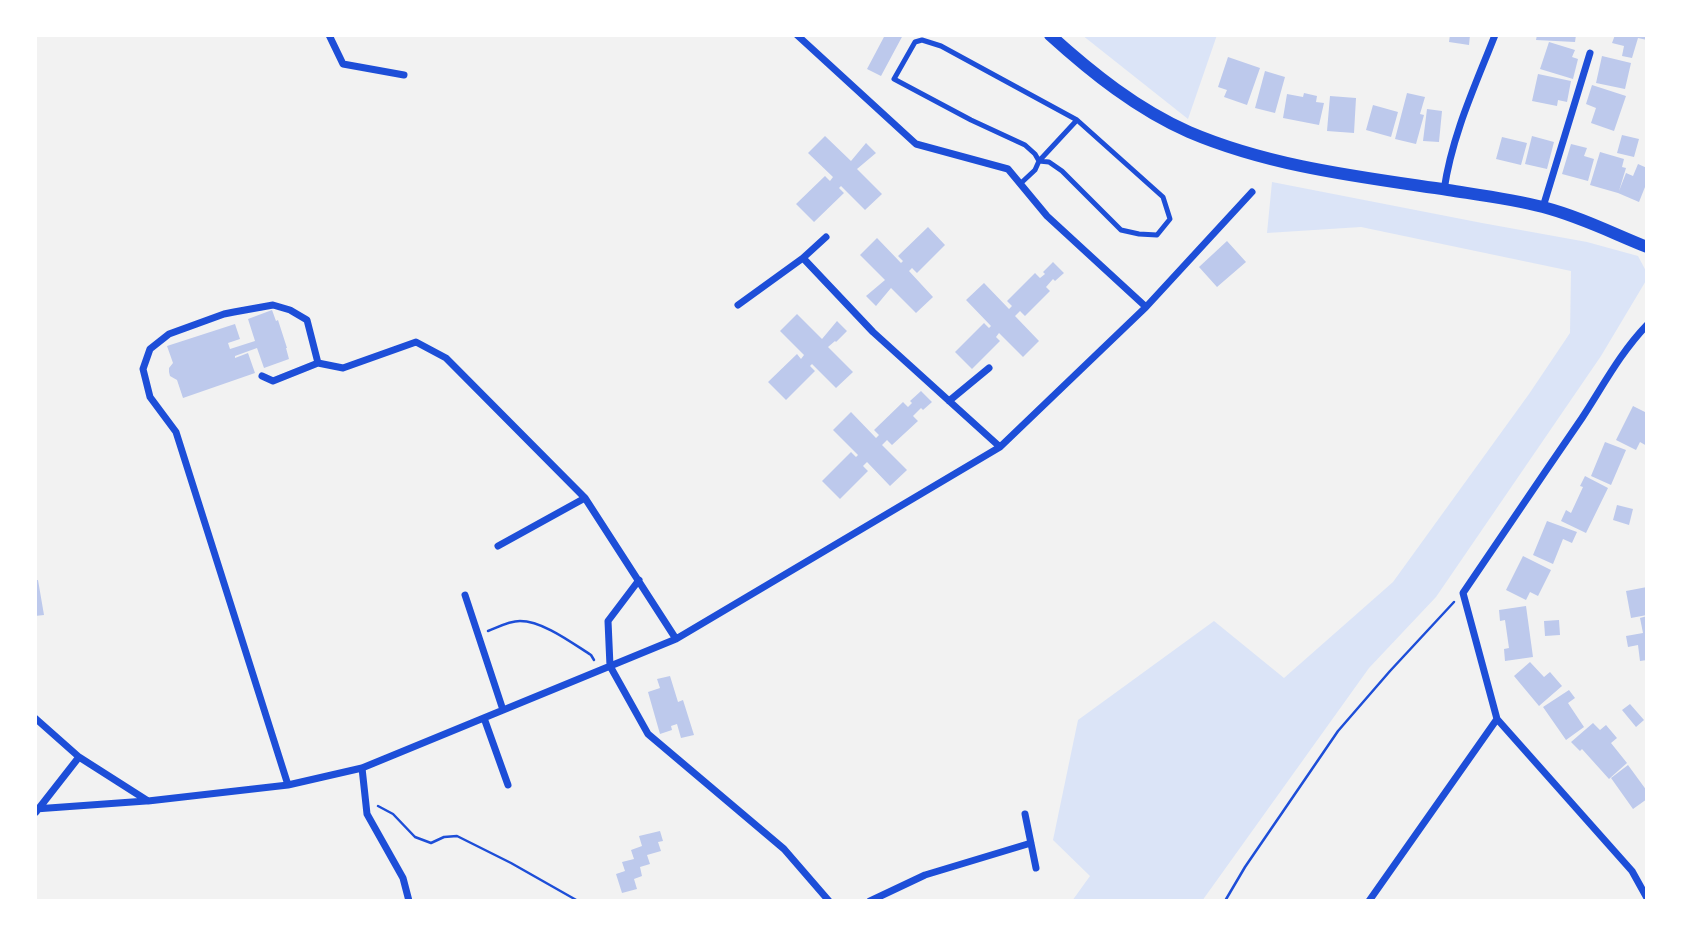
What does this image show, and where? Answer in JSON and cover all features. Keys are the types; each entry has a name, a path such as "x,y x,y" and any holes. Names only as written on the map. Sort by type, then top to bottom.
{"street":[{"path":"329,35 343,64 404,75"},
{"path":"797,35 916,144 1008,169 1047,216 1146,307"},
{"path":"1050,35 1083,65 1138,105 1189,132 1268,159 1308,168 1543,207 1587,220 1647,247"},
{"path":"1444,190 1456,133 1495,35"},
{"path":"1543,207 1590,53"},
{"path":"36,811 288,785 362,768 676,639 1000,447 1146,307 1252,192"},
{"path":"738,305 803,258 826,237"},
{"path":"803,258 873,332 1000,447"},
{"path":"288,785 176,432 150,397 143,369 150,349 169,334 224,314 273,305 290,310 307,320 318,363"},
{"path":"1647,325 1617,360 1586,411 1463,593 1497,719 1632,871 1647,898"},
{"path":"262,376 273,382 318,363 343,368 416,342 446,358 585,498 676,639"},
{"path":"949,401 989,368"},
{"path":"498,546 585,498"},
{"path":"639,580 608,621 610,666 648,734 784,849 829,901"},
{"path":"465,595 503,710"},
{"path":"35,718 79,757 148,801"},
{"path":"484,718 508,785"},
{"path":"1369,901 1497,719"},
{"path":"36,811 79,757"},
{"path":"362,768 367,814 403,878 409,901"},
{"path":"1025,814 1036,868"},
{"path":"870,901 925,875 1031,843"}],"lane":[{"path":"922,40 941,46 1077,120 1163,197 1170,219 1157,235 1121,230 1062,171 1049,162 1039,162 1025,145 894,79 915,42 922,40"},
{"path":"1020,184 1077,120"}],"path":[{"path":"1225,901 1245,867 1338,731 1463,593"},
{"path":"478,634 510,622 521,621 539,625 591,654 598,671"},
{"path":"366,801 386,809 415,837 431,843 444,837 457,836 578,901"}],"shaded area":[{"path":"1082,35 1217,35 1188,119"},
{"path":"1272,182 1587,242 1638,256 1647,273 1647,279 1601,356 1436,597 1369,668 1202,901 1072,901 1090,876 1053,840 1078,720 1214,621 1284,678 1393,582 1570,333 1571,271 1361,227 1267,233"}],"building":[{"path":"885,35 903,35 881,76 867,69"},
{"path":"1450,35 1470,35 1469,45 1449,42"},
{"path":"1537,35 1576,35 1575,42 1536,40"},
{"path":"1615,35 1647,35 1647,40 1638,38 1632,58 1622,56 1624,46 1612,43"},
{"path":"1549,42 1575,50 1572,57 1578,59 1573,79 1540,69"},
{"path":"1602,56 1631,63 1625,89 1596,83"},
{"path":"1228,57 1260,68 1247,105 1224,97 1227,90 1218,87"},
{"path":"1265,71 1285,77 1275,113 1255,108"},
{"path":"1538,74 1571,81 1567,102 1558,100 1557,106 1532,101"},
{"path":"1592,85 1626,96 1614,131 1591,123 1596,108 1586,104"},
{"path":"1304,93 1317,96 1316,102 1324,103 1319,125 1283,118 1287,94 1303,97"},
{"path":"1407,93 1425,97 1420,114 1424,115 1416,144 1395,139"},
{"path":"1330,96 1356,98 1354,133 1327,131"},
{"path":"1373,105 1398,112 1391,137 1366,130"},
{"path":"1427,109 1442,111 1439,142 1423,141"},
{"path":"1622,135 1639,139 1634,157 1617,153"},
{"path":"825,136 851,161 866,143 876,153 857,169 882,194 865,210 841,186 839,188 844,193 814,222 796,204 825,176 830,181 833,177 808,153"},
{"path":"1532,136 1554,142 1547,169 1525,164"},
{"path":"1502,137 1527,143 1521,165 1496,159"},
{"path":"1571,144 1587,148 1584,156 1594,159 1588,181 1562,174"},
{"path":"1600,152 1624,159 1622,167 1626,168 1619,191 1626,173 1633,176 1638,164 1647,168 1647,182 1639,202 1590,185"},
{"path":"928,227 945,245 917,273 912,268 909,271 933,297 916,313 891,288 876,306 866,296 885,280 860,255 877,238 901,263 903,261 898,256"},
{"path":"1227,241 1246,262 1217,287 1199,267"},
{"path":"1053,262 1064,273 1055,281 1053,279 1046,287 1050,291 1025,316 1020,311 1015,316 1039,341 1023,357 999,333 996,337 1000,341 972,369 955,352 984,323 989,328 991,326 966,300 984,283 1009,309 1012,306 1007,301 1035,273 1040,278 1045,274 1043,272"},
{"path":"272,310 276,321 278,320 289,359 264,368 257,348 235,356 248,353 255,373 183,398 177,380 170,376 169,368 173,363 167,346 235,324 240,339 228,343 230,349 255,341 248,319"},
{"path":"797,314 822,339 837,321 847,331 828,347 853,372 836,388 812,364 810,366 815,371 786,400 768,382 797,354 801,359 804,355 780,331"},
{"path":"921,391 932,402 913,416 918,421 892,445 887,440 882,445 907,470 890,486 867,462 863,466 868,471 840,499 822,481 851,452 856,457 858,455 833,430 851,412 876,438 879,435 874,430 903,402 908,407 912,403 910,401"},
{"path":"1633,406 1647,413 1647,446 1640,442 1636,450 1616,440"},
{"path":"1605,442 1626,450 1611,485 1591,476"},
{"path":"1585,476 1608,488 1586,533 1561,521 1566,510 1571,513"},
{"path":"1617,505 1633,509 1629,525 1613,520"},
{"path":"1547,521 1577,532 1572,543 1563,539 1553,564 1533,555"},
{"path":"1523,556 1551,570 1538,596 1530,592 1526,600 1506,590"},
{"path":"35,580 38,580 44,615 35,616"},
{"path":"1647,587 1647,615 1631,618 1626,591"},
{"path":"1526,606 1533,657 1505,661 1504,649 1509,648 1505,620 1500,621 1499,610"},
{"path":"1647,616 1647,660 1640,661 1638,645 1628,647 1626,636 1643,633 1640,618"},
{"path":"1559,620 1560,635 1545,636 1544,621"},
{"path":"1530,662 1544,677 1550,672 1562,686 1539,706 1514,676"},
{"path":"670,676 678,702 683,700 694,735 681,738 677,724 671,726 672,730 660,734 648,692 660,688 657,679"},
{"path":"1569,690 1575,698 1568,703 1584,727 1566,740 1543,707"},
{"path":"1630,704 1644,720 1636,727 1622,710"},
{"path":"1593,723 1600,730 1606,725 1617,738 1611,743 1627,763 1609,779 1582,749 1580,751 1571,742"},
{"path":"1628,765 1647,791 1647,799 1633,809 1611,778"},
{"path":"660,831 663,841 658,842 661,851 647,855 650,864 640,867 642,876 634,879 637,889 622,893 616,874 625,871 622,862 634,859 631,850 642,846 639,836"}]}
